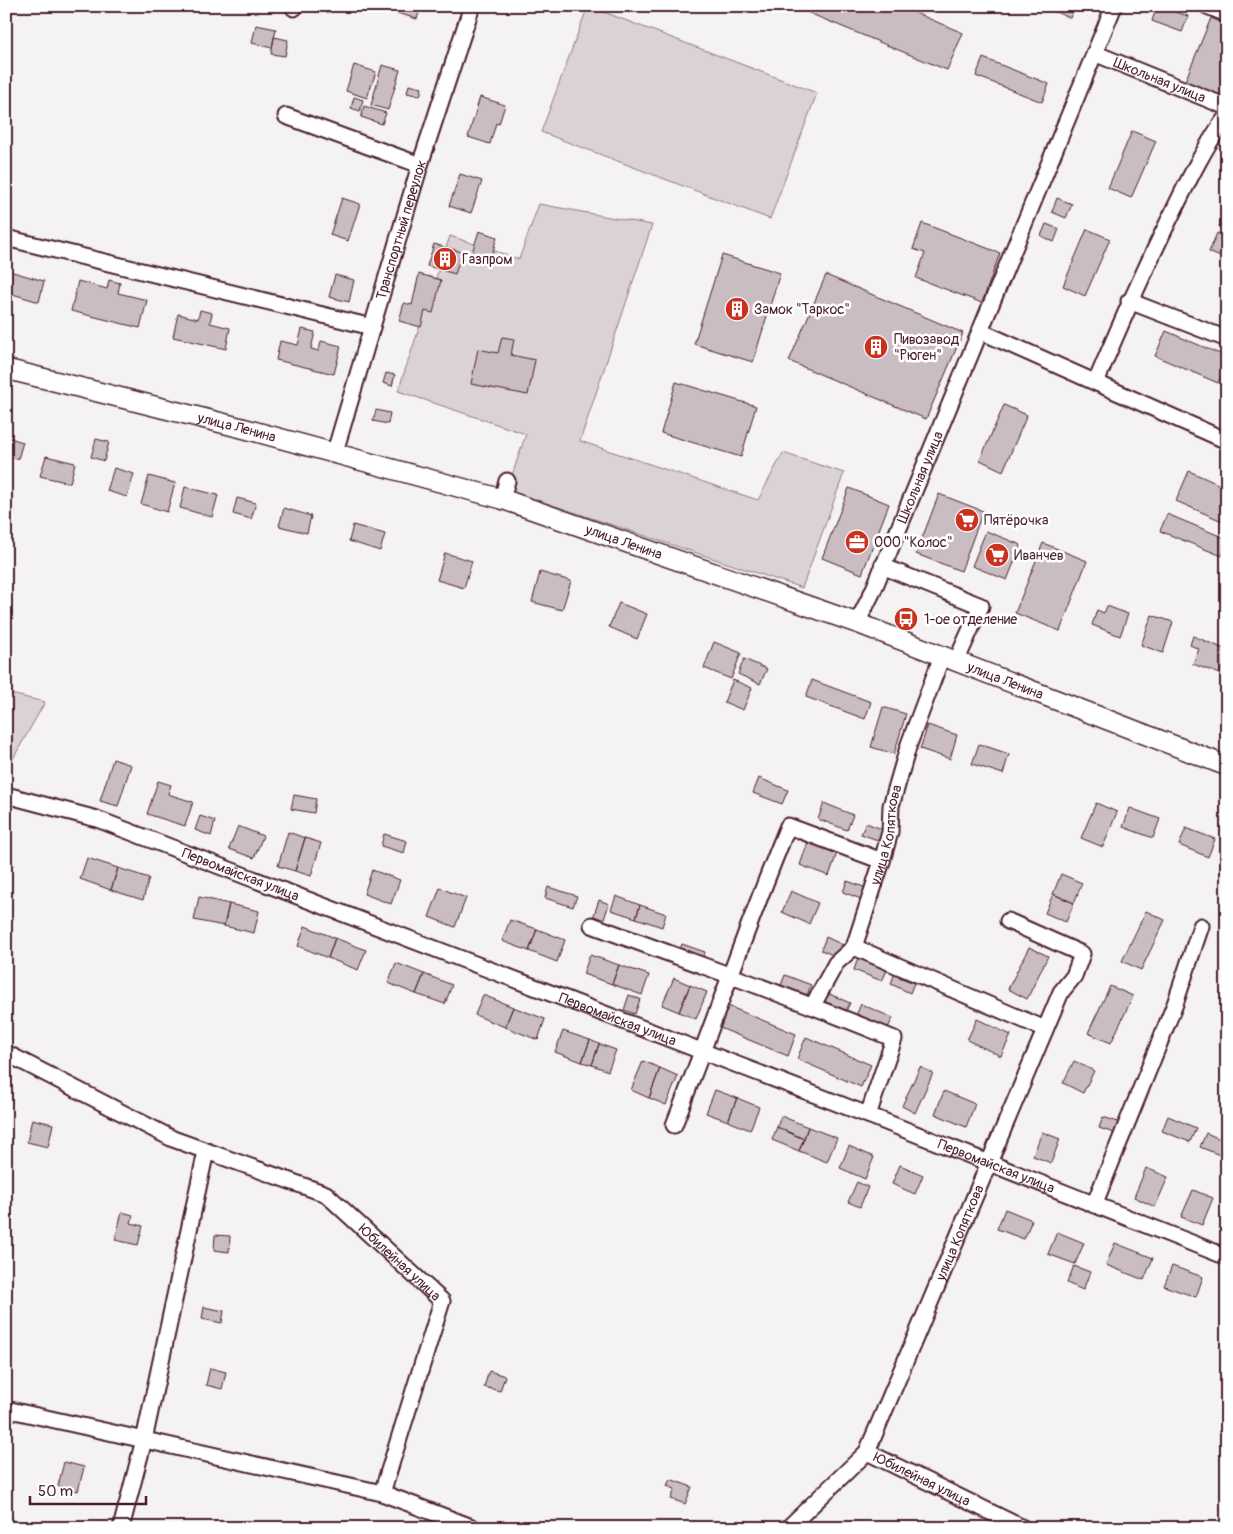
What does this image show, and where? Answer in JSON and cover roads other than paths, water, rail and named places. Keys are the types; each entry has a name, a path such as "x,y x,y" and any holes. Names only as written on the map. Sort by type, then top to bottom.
{"main road":[{"name":"улица Ленина","path":"6,369 242,428 334,455 502,499 857,624 1227,766"}],"street":[{"name":"Транспортный переулок","path":"334,455 420,165 472,6"},
{"name":"Школьная улица","path":"857,624 1114,6"},
{"path":"1207,6 1227,14"},
{"name":"Школьная улица","path":"1094,53 1227,107"},
{"path":"286,116 420,165"},
{"path":"1096,382 1130,301 1211,139 1227,116"},
{"path":"6,238 372,327"},
{"path":"1130,301 1227,339"},
{"path":"980,331 1227,441"},
{"path":"502,499 507,481"},
{"name":"улица Копяткова","path":"854,947 890,832 891,806 909,744 949,659 981,606 882,566"},
{"name":"Первомайская улица","path":"6,795 96,819 868,1115 1227,1257"},
{"path":"674,1125 731,978 753,912 788,826 882,861"},
{"name":"улица Копяткова","path":"867,1452 1061,992 1074,976 1082,954 1008,921"},
{"path":"592,925 731,978 813,1005 894,1039 868,1115"},
{"path":"1094,1206 1175,1004 1202,926"},
{"path":"813,1005 836,962 854,947 1045,1030"},
{"name":"Юбилейная улица","path":"6,1053 173,1140 326,1194 442,1301 382,1492"},
{"path":"121,1528 144,1440 206,1151"},
{"path":"6,1409 382,1492 474,1528"},
{"name":"Юбилейная улица","path":"788,1528 867,1452 1023,1528"}],"place":[{"name":"Газпром","path":"445,259"},
{"name":"Замок \"Таркос\"","path":"737,309"},
{"name":"Пивозавод \"Рюген\"","path":"876,347"},
{"name":"Пятёрочка","path":"967,520"},
{"name":"ООО \"Колос\"","path":"857,542"},
{"name":"Иванчев","path":"997,555"},
{"name":"1-ое отделение","path":"906,619"}]}
